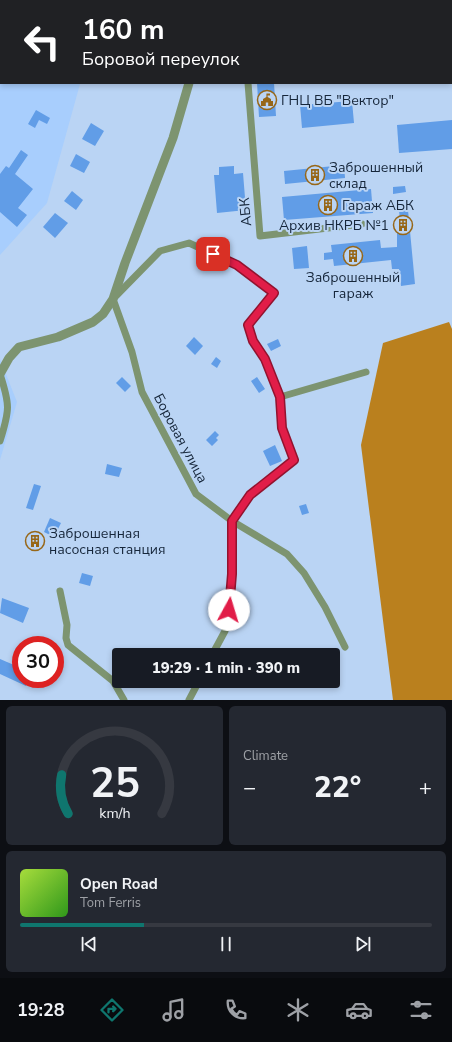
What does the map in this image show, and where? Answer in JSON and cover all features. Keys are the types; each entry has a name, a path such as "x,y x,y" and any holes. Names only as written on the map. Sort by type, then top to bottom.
{"street":[{"path":"113,299 125,263 173,138 189,84"},
{"name":"АБК","path":"248,84 260,236 362,224"},
{"path":"0,441 8,414 8,398 0,374 9,358 19,347 58,337 93,322 103,314 113,299 160,252 189,242 237,265 274,293 248,325 253,341 265,359 280,397 282,428 294,460 250,495 232,521 232,574 229,610 225,631 216,648"},
{"name":"Боровая улица","path":"113,299 132,352 142,392 196,494 232,521 287,554 296,563 325,607 345,647"},
{"path":"280,397 366,372"},
{"path":"60,591 67,625 66,638 68,645 113,681 124,700"},
{"path":"189,700 195,688"}],"shaded area":[{"path":"0,84 80,84 47,203 0,255"},
{"path":"449,322 452,329 452,700 393,700 361,445 383,343"},
{"path":"0,359 17,402 0,460"}],"building":[{"name":"ГНЦ ВБ \"Вектор\"","path":"257,84 274,84 276,116 259,117"},
{"path":"352,101 354,123 302,128 300,105"},
{"path":"36,110 50,118 47,124 39,120 35,128 28,124"},
{"path":"452,120 452,149 399,153 397,125"},
{"path":"91,123 104,131 95,146 82,139"},
{"path":"21,150 28,155 15,174 33,189 18,208 27,215 17,227 0,212 0,174 6,166 9,168"},
{"path":"76,154 90,162 84,173 70,166"},
{"name":"Заброшенный склад","path":"344,165 345,178 285,184 284,171"},
{"path":"234,166 234,174 243,173 246,210 217,213 214,175 219,175 219,167"},
{"path":"405,186 406,192 393,194 393,187"},
{"name":"Гараж АБК","path":"371,189 373,213 284,220 282,197"},
{"path":"72,191 83,200 76,210 64,201"},
{"path":"408,210 415,284 401,286 399,269 392,269 391,260 334,266 333,259 324,260 324,253 332,252 331,245 380,240 381,248 397,247 397,219 400,219 399,211"},
{"path":"55,213 68,223 55,238 43,227"},
{"path":"307,246 309,268 294,269 292,248"},
{"path":"194,337 203,346 195,355 186,346"},
{"path":"278,339 281,346 271,351 267,344"},
{"path":"216,357 221,361 217,368 211,364"},
{"path":"122,377 131,386 125,392 116,383"},
{"path":"257,377 265,389 259,393 251,381"},
{"path":"215,431 219,435 216,438 218,440 212,446 206,440"},
{"path":"275,445 282,461 270,466 263,451"},
{"path":"107,464 122,468 119,477 105,474"},
{"path":"34,484 41,486 33,510 26,508"},
{"path":"306,504 309,513 302,515 299,506"},
{"path":"50,518 61,523 54,537 44,532"},
{"path":"82,573 93,576 90,586 79,583"},
{"path":"2,598 29,608 23,623 0,613"},
{"path":"234,608 243,608 244,617 235,617"},
{"path":"0,659 12,664 12,680 0,674"}],"place":[{"name":"ГНЦ ВБ \"Вектор\"","path":"267,100"},
{"name":"Заброшенный склад","path":"315,175"},
{"name":"Гараж АБК","path":"328,205"},
{"name":"Архив НКРБ №1","path":"403,225"},
{"name":"Заброшенный гараж","path":"353,256"},
{"name":"Заброшенная насосная станция","path":"35,541"}],"route":[{"path":"213,254 237,265 274,293 248,325 253,341 265,359 280,397 282,428 294,460 250,495 232,521 232,574 229,610"}]}
